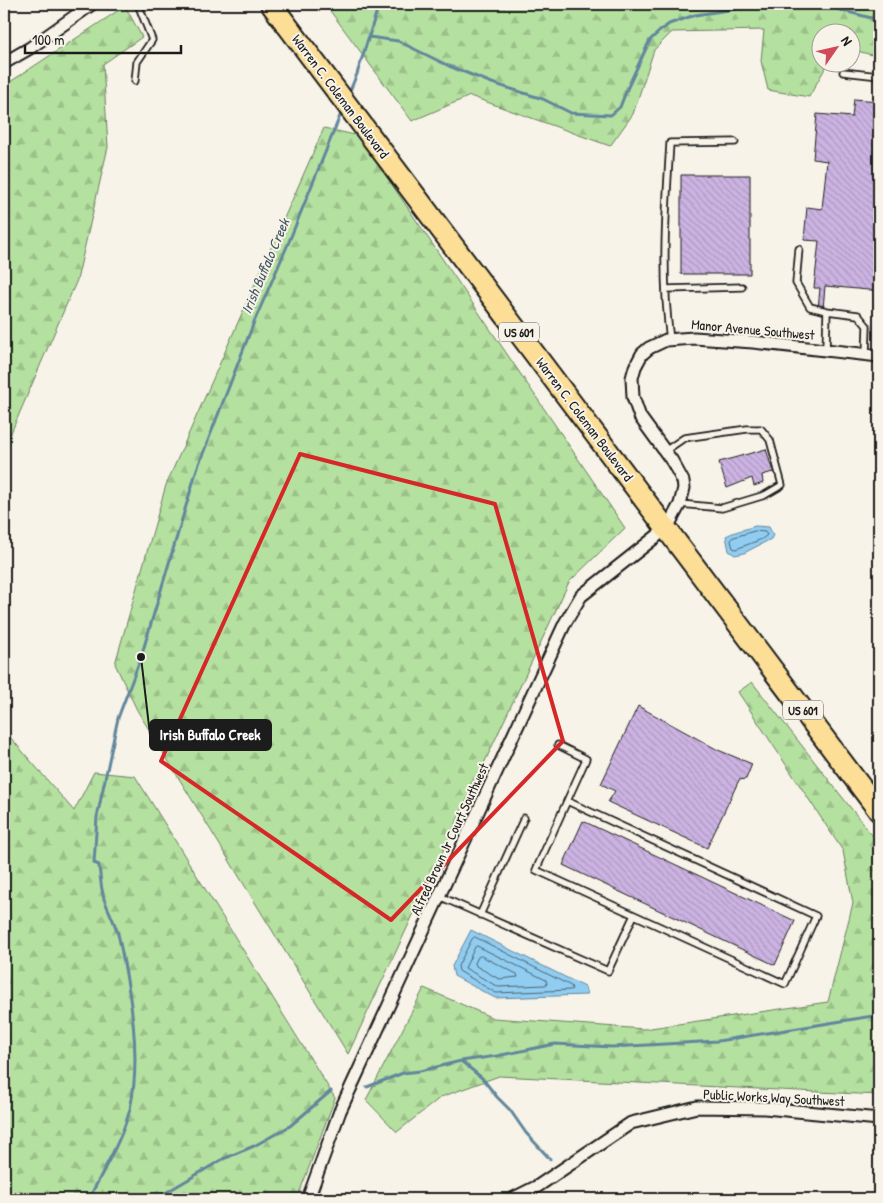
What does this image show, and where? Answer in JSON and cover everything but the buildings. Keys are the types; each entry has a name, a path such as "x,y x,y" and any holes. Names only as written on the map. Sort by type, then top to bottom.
{"highway":[{"name":"Warren C. Coleman Boulevard","path":"271,4 879,811"}],"street":[{"path":"4,63 37,43 92,4"},
{"name":"Manor Avenue Southwest","path":"667,528 680,504 684,488 683,481 665,451 640,417 633,397 632,378 642,354 656,344 670,340 704,339 879,356"},
{"name":"Alfred Brown Jr Court Southwest","path":"308,1199 340,1111 565,623 581,596 667,528"},
{"name":"Public Works Way Southwest","path":"512,1199 538,1186 631,1123 696,1107 765,1108 879,1119"}],"lane":[{"path":"136,81 136,62 152,40 138,4"},
{"path":"843,72 879,76"},
{"path":"670,340 667,317 666,230 670,143 735,142"},
{"path":"799,249 796,283 810,307 858,315 867,326 866,355"},
{"path":"666,289 742,288"},
{"path":"826,311 826,350"},
{"path":"665,451 684,438 747,429 761,429 770,440 782,485 764,495 722,508 680,504"},
{"path":"558,745 586,759 536,870 785,984 816,916 568,801"},
{"path":"480,915 524,818"},
{"path":"439,896 608,971 634,915"}],"highlighted area":[{"path":"300,454 495,504 563,741 391,920 161,761"}],"green space":[{"path":"325,4 879,4 879,57 860,52 860,22 810,22 810,72 823,72 809,97 768,90 761,61 764,30 672,32 654,50 633,114 610,146 470,96 412,121"},
{"path":"125,6 142,37 103,64 108,147 77,280 4,449 4,86"},
{"path":"324,128 359,136 625,528 569,582 348,1054 137,710 115,664 166,485"},
{"path":"752,682 879,844 879,1095 499,1076 441,1097 397,1132 366,1100 424,988 493,1018 644,1029 828,1002 853,903 843,851 738,692"},
{"path":"4,730 74,811 94,772 135,776 335,1098 297,1199 4,1199"}],"water":[{"path":"755,526 769,527 773,535 771,539 744,553 735,555 729,551 726,536"},
{"path":"471,930 585,987 587,995 495,998 454,976 452,966"}],"waterway":[{"name":"Irish Buffalo Creek","path":"349,93 357,74 379,4"},
{"path":"369,37 398,41 449,66 492,83 543,99 571,113 611,115 620,107 650,40 669,24 695,15 769,4"},
{"path":"817,4 879,20"},
{"name":"Irish Buffalo Creek","path":"89,1199 127,1121 135,1067 133,1023 119,938 104,899 99,865 94,863 97,817 118,718 141,657 197,469 254,322 342,111"},
{"path":"367,1087 403,1073 555,1044 612,1047 718,1041 879,1015"},
{"path":"461,1061 482,1078 510,1110 526,1133 550,1159"},
{"path":"155,1199 223,1159 254,1146 290,1126 331,1091"}],"place":[{"name":"Irish Buffalo Creek","path":"141,657"}]}
